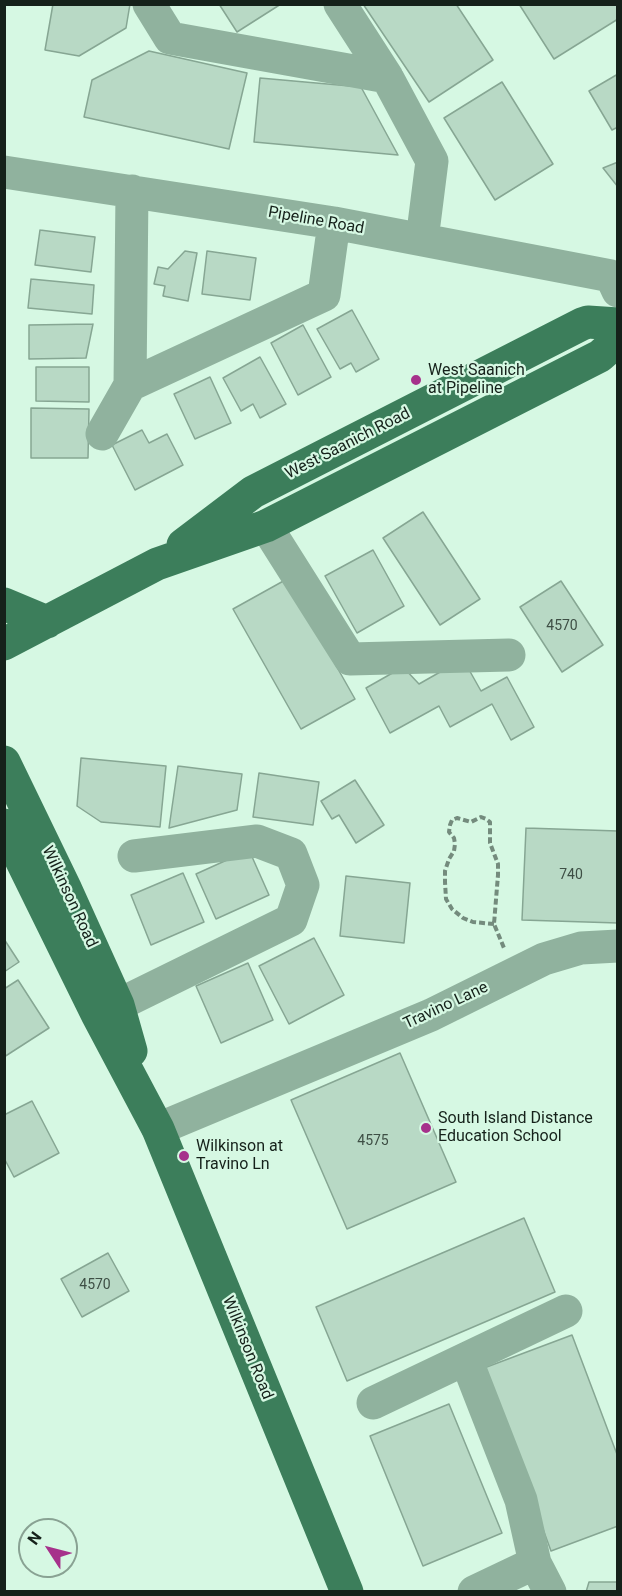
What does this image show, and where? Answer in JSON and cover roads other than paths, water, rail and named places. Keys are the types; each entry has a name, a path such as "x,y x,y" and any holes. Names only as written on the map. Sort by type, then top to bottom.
{"main road":[{"name":"West Saanich Road","path":"157,564 253,492 588,322 618,324"},
{"name":"West Saanich Road","path":"4,644 157,564 266,526 597,357 618,340"},
{"path":"4,604 47,622"},
{"name":"Wilkinson Road","path":"4,762 118,1005 157,1128 347,1592"},
{"name":"Wilkinson Road","path":"4,825 96,1014 157,1128"}],"street":[{"path":"149,4 170,38 387,77"},
{"path":"340,4 387,77 432,161 422,240"},
{"name":"Pipeline Road","path":"4,171 334,223 610,276 618,291"},
{"path":"102,434 130,385 132,191"},
{"path":"130,385 324,295 334,223"},
{"path":"266,526 350,659 509,655"},
{"path":"118,1005 291,920 303,885 291,854 258,841 134,856"},
{"name":"Travino Lane","path":"157,1128 248,1113 278,1079 431,1015 544,959 581,948 618,946"},
{"path":"373,1403 566,1311"},
{"path":"466,1359 521,1500 535,1563 550,1592"},
{"path":"474,1592 535,1563"}],"place":[{"name":"West Saanich at Pipeline","path":"416,380"},
{"name":"South Island Distance Education School","path":"426,1128"},
{"name":"Wilkinson at Travino Ln","path":"184,1156"}]}
